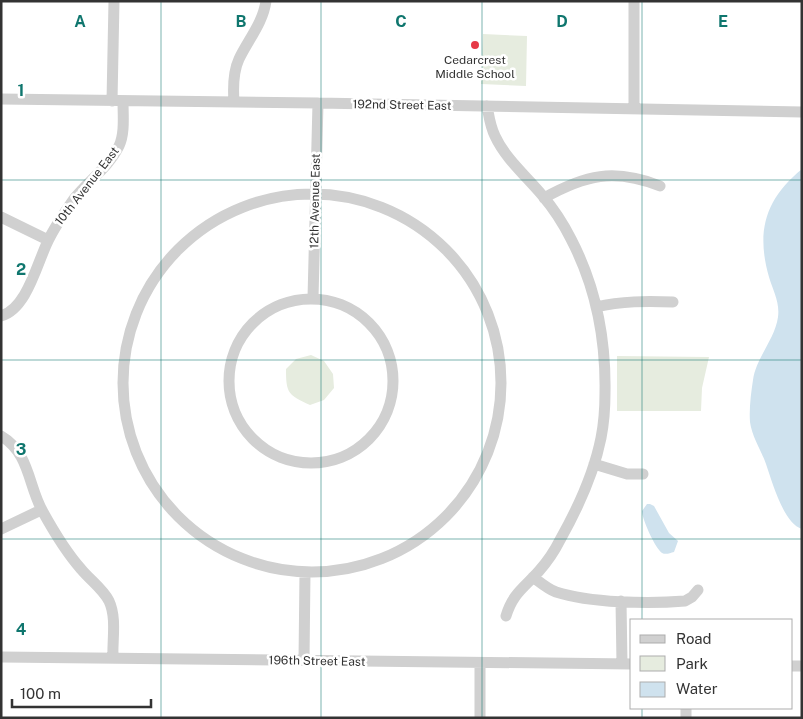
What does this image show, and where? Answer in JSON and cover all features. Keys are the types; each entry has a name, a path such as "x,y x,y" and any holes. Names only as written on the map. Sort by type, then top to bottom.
{"street":[{"name":"10th Avenue East","path":"2,316 13,311 24,297 56,225 74,200 110,160 119,146 123,127 117,101 114,1"},
{"path":"234,102 233,83 236,66 262,17 266,1"},
{"path":"634,1 634,109"},
{"name":"192nd Street East","path":"1,99 802,112"},
{"name":"12th Avenue East","path":"314,298 318,103"},
{"path":"487,106 490,124 495,137 505,152 544,198 571,238 592,288 604,351 605,378 602,437 594,464 573,516 560,541 541,570 515,595 506,616"},
{"path":"544,198 583,179 602,176 625,176 641,179 660,186"},
{"path":"293,194 315,194 338,195 383,207 423,229 446,249 470,279 482,299 491,320 499,357 501,388 498,418 487,454 465,494 444,518 415,541 373,562 351,568 305,572 283,570 262,565 221,549 197,533 170,508 144,472 133,446 124,410 122,367 131,324 146,290 162,266 193,235 230,212 250,204 293,194"},
{"path":"1,217 48,240"},
{"path":"314,298 345,306 371,324 386,345 393,370 394,383 386,414 368,440 346,455 322,462 308,463 283,458 266,449 251,437 236,416 228,378 236,347 254,321 276,306 314,298"},
{"path":"596,307 637,301 673,302"},
{"path":"1,436 17,449 24,460 41,510 59,540 108,600 113,618 113,658"},
{"path":"594,464 627,474 643,474"},
{"path":"1,529 41,510"},
{"path":"304,660 305,572"},
{"path":"533,577 546,587 557,592 621,601 685,601 698,590"},
{"path":"621,601 627,664"},
{"name":"196th Street East","path":"1,657 627,664"},
{"path":"480,663 480,718"}],"green space":[{"path":"483,34 527,36 526,86 481,84"},
{"path":"311,355 324,361 333,374 334,388 324,400 310,405 297,399 290,392 286,369 296,359"},
{"path":"617,356 709,357 702,388 701,411 617,411"}],"water":[{"path":"802,169 802,529 789,519 779,501 753,433 750,417 755,372 773,333 778,317 777,301 765,261 764,231 772,204 779,192"},
{"path":"647,504 654,506 669,533 678,541 674,552 662,553 653,540 646,526 642,511"}],"place":[{"name":"Cedarcrest Middle School","path":"475,45"}]}
